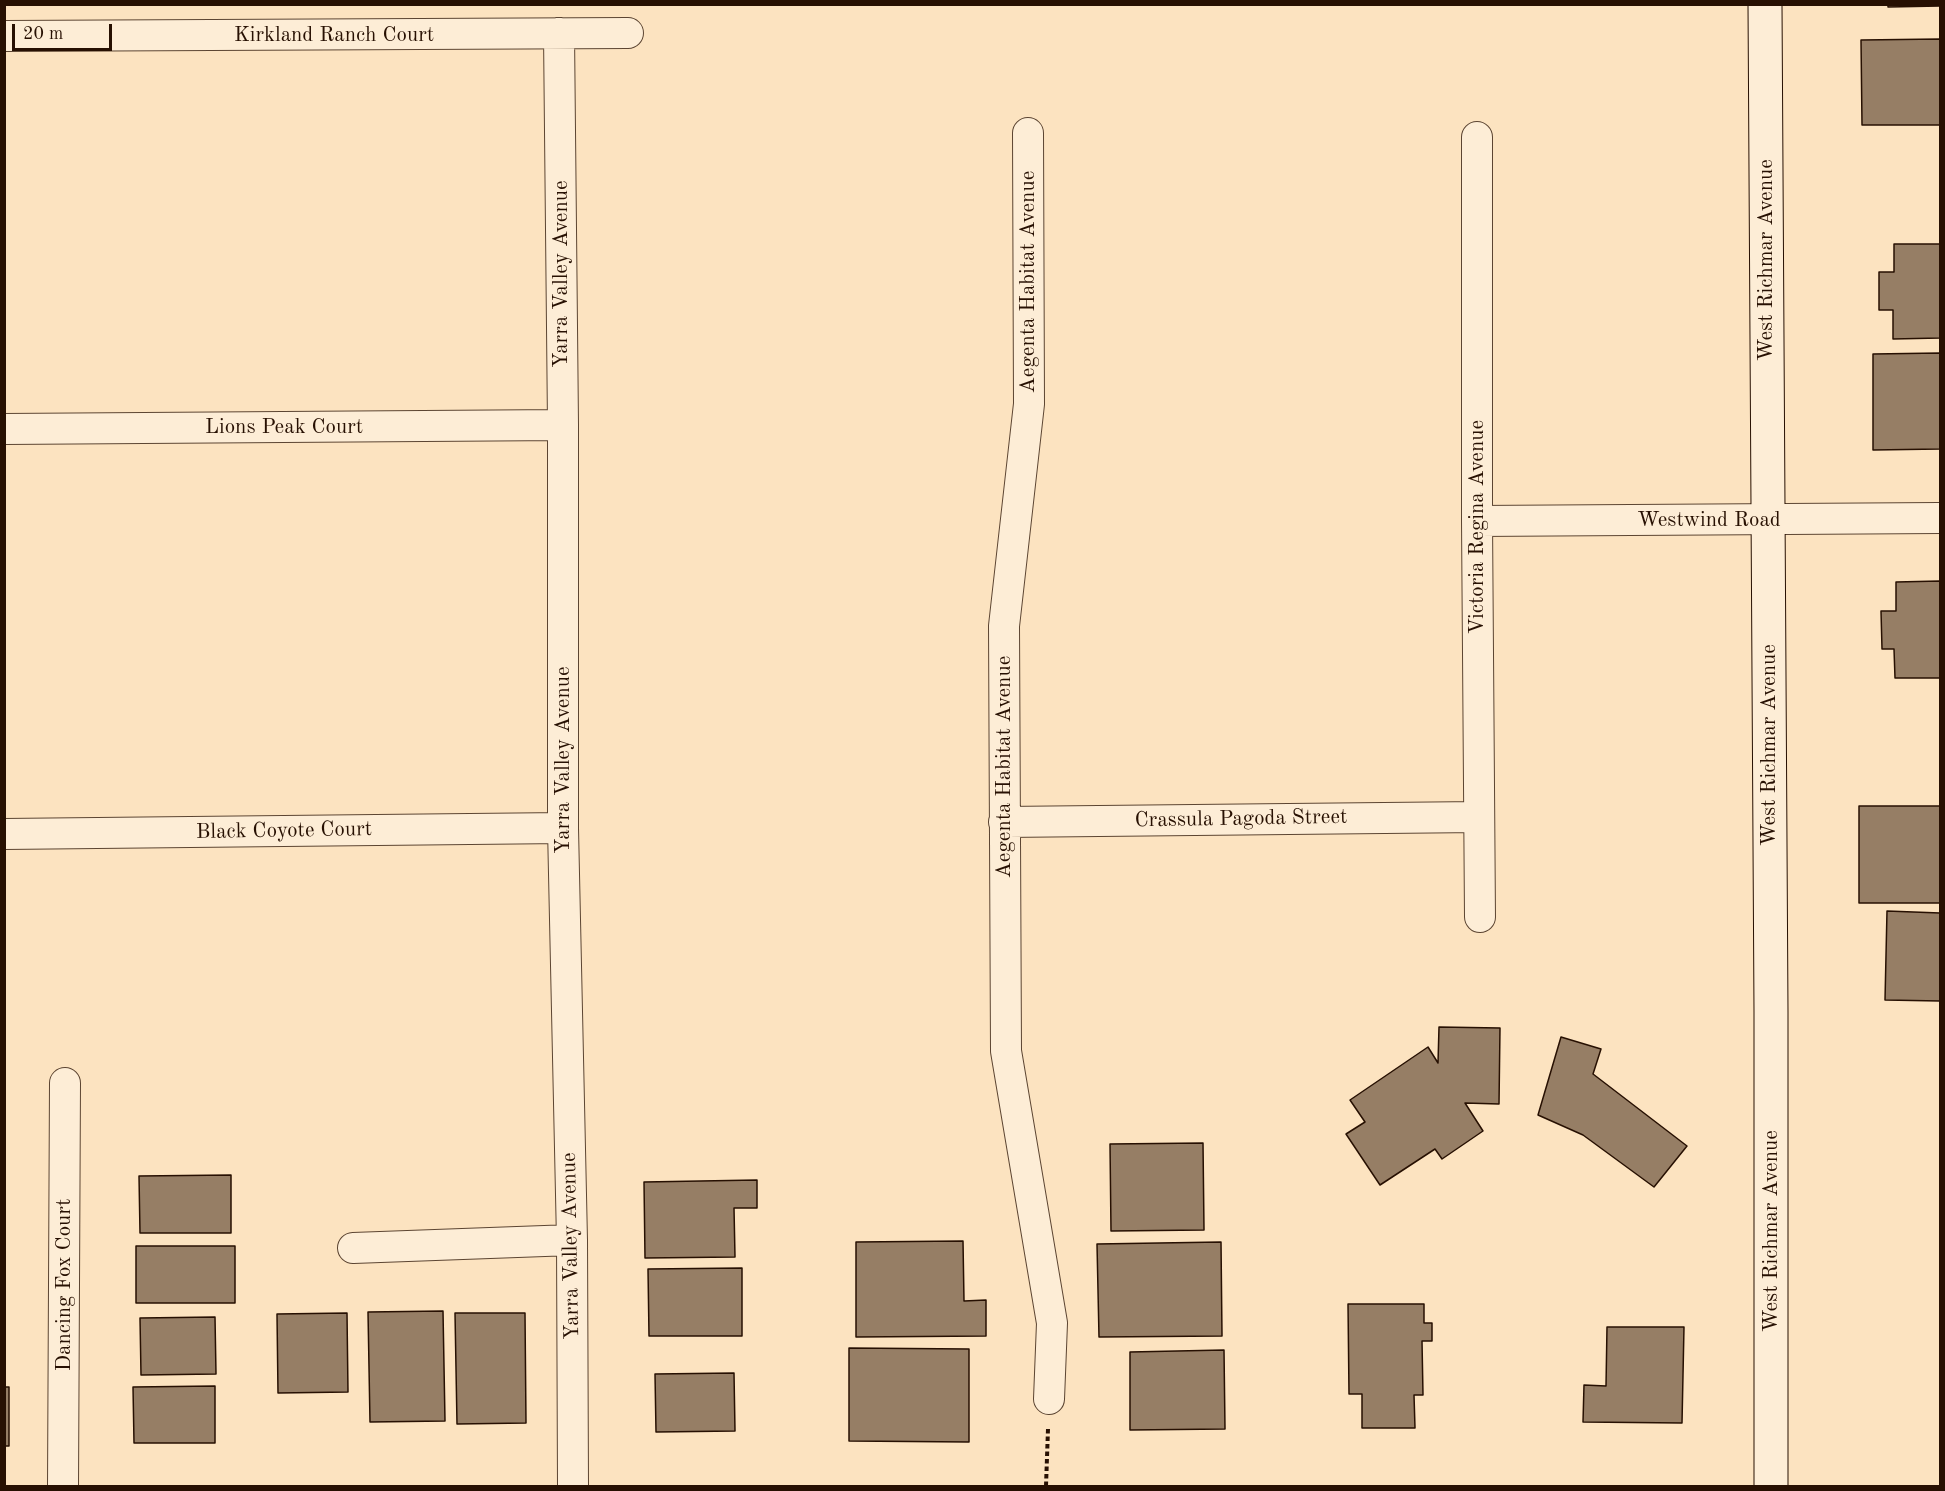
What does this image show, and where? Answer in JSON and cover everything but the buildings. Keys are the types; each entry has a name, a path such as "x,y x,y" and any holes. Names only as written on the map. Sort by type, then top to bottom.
{"street":[{"name":"West Richmar Avenue","path":"1765,4 1771,1012 1771,1486"},
{"name":"Yarra Valley Avenue","path":"559,33 562,828 573,1240 573,1486"},
{"name":"Kirkland Ranch Court","path":"4,36 628,33"},
{"name":"Aegenta Habitat Avenue","path":"1028,133 1029,404 1004,626 1006,1051 1052,1323 1049,1399"},
{"name":"Victoria Regina Avenue","path":"1477,137 1480,917"},
{"name":"Lions Peak Court","path":"4,429 562,425"},
{"name":"Westwind Road","path":"1477,521 1941,518"},
{"name":"Crassula Pagoda Street","path":"1004,822 1479,817"},
{"name":"Black Coyote Court","path":"4,834 562,828"},
{"name":"Dancing Fox Court","path":"63,1486 65,1083"},
{"path":"353,1248 573,1240"}],"path":[{"path":"1046,1486 1049,1399"}]}
